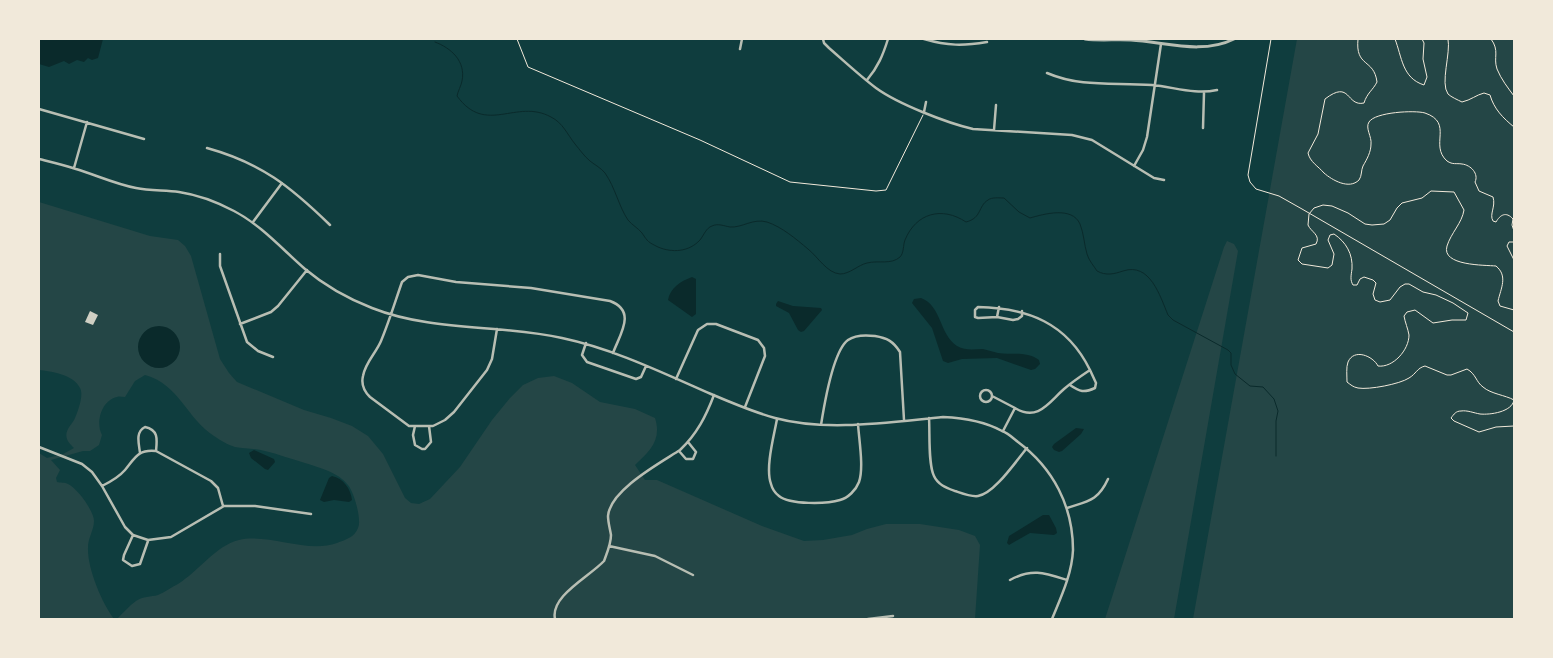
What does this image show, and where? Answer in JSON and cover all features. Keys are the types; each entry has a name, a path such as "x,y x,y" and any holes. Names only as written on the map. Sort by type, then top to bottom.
{"street":[{"path":"740,48 742,39"},
{"path":"823,39 828,48 886,94 924,112 960,126 1072,135 1092,140 1154,178 1164,180"},
{"path":"867,80 882,58 888,39"},
{"path":"924,39 956,46 987,42"},
{"path":"1085,39 1142,40 1161,44 1210,48 1234,39"},
{"path":"1134,166 1143,150 1147,137 1161,44"},
{"path":"1046,73 1079,83 1155,86 1204,93 1217,90"},
{"path":"1203,128 1204,93"},
{"path":"924,112 926,102"},
{"path":"994,130 996,105"},
{"path":"39,109 144,139"},
{"path":"74,168 87,122"},
{"path":"207,148 249,162 306,201 330,225"},
{"path":"39,159 136,188 199,196 254,222 307,270 348,296 371,308 390,314 453,326 497,328 537,333 586,344 777,419 821,425 929,418 960,418 979,422 1003,431 1027,448 1050,474 1063,496 1067,508 1071,524 1073,552 1067,580 1052,619"},
{"path":"254,222 282,183"},
{"path":"220,254 220,266 247,342 252,347 273,357"},
{"path":"240,324 271,312 307,270"},
{"path":"497,328 494,353 487,370 454,412 445,420 430,426 409,426 370,397 363,385 365,369 380,343 402,282 408,277 418,275 456,282 531,288 619,304 624,311 626,321 613,353"},
{"path":"1022,311 1022,316 1018,320 975,317 975,310 978,307 999,307 1022,311 1044,321 1064,334 1082,354 1096,383 1095,388 1086,392 1081,392 1070,385"},
{"path":"997,318 999,307"},
{"path":"676,379 698,330 707,324 716,324 758,340 764,348 765,356 745,408"},
{"path":"821,425 829,383 842,347 848,340 855,337 870,336 887,338 900,352 904,420"},
{"path":"586,344 582,355 587,362 636,379 641,377 646,366"},
{"path":"992,396 989,401 985,401 979,397 979,394 984,390 1022,413 1033,413 1042,410 1090,370"},
{"path":"555,619 554,611 560,598 604,561 611,536 608,515 618,494 679,451 688,442 706,416 714,395"},
{"path":"1003,431 1015,408"},
{"path":"929,418 931,462 934,476 940,485 958,492 977,496 986,493 993,488 1027,448"},
{"path":"777,419 768,471 770,483 774,492 780,497 790,501 805,502 827,503 842,500 858,484 861,474 858,424"},
{"path":"415,426 414,442 415,445 422,449 425,449 431,442 430,426"},
{"path":"140,453 139,433 141,429 145,428 154,431 157,435 156,451"},
{"path":"679,451 686,459 693,460 696,452 688,442"},
{"path":"39,447 82,464 92,472 126,527 133,535 148,540 171,537 224,506 254,506 311,514"},
{"path":"102,486 125,470 140,453 148,450 156,451 211,481 218,488 224,506"},
{"path":"1067,508 1094,498 1102,492 1108,479"},
{"path":"133,535 124,554 124,560 132,566 140,564 148,540"},
{"path":"609,546 655,556 693,575"},
{"path":"1010,580 1022,573 1034,572 1049,574 1067,580"},
{"path":"868,619 893,616"}],"path":[{"path":"516,39 528,67 700,140 790,182 876,191 886,190 924,112"},
{"path":"1271,39 1248,175 1250,182 1256,188 1279,196 1514,332"},
{"path":"1358,39 1360,59 1374,71 1377,82 1369,91 1364,103 1354,102 1342,91 1325,99 1318,134 1308,152 1312,162 1336,181 1352,184 1361,176 1372,143 1368,127 1370,120 1393,113 1425,113 1439,123 1441,128 1440,148 1445,158 1450,163 1468,166 1476,173 1476,187 1479,191 1494,197 1493,221 1496,222 1500,216 1505,214 1510,216 1514,231"},
{"path":"1395,39 1408,76 1424,84 1427,77 1423,59 1422,39"},
{"path":"1448,39 1449,52 1445,85 1448,94 1462,102 1479,94 1490,95 1493,106 1514,127"},
{"path":"1491,39 1497,51 1495,61 1497,69 1514,96"},
{"path":"1514,310 1500,306 1498,301 1504,280 1502,273 1496,266 1477,266 1458,261 1451,258 1447,252 1447,246 1463,218 1464,210 1454,192 1432,190 1422,198 1402,203 1390,220 1384,224 1365,224 1348,212 1332,206 1323,205 1314,208 1309,214 1308,225 1317,236 1318,241 1316,244 1302,248 1298,260 1302,264 1328,268 1332,265 1334,254 1328,240 1330,235 1334,234 1344,242 1349,252 1352,262 1350,281 1353,285 1357,285 1360,279 1364,277 1373,280 1376,283 1373,294 1375,300 1380,302 1390,300 1400,287 1409,284 1423,292 1436,295 1453,303 1468,313 1466,320 1433,323 1415,310 1407,312 1404,316 1409,337 1405,348 1399,356 1390,364 1384,366 1378,366 1374,359 1366,355 1355,356 1348,364 1347,382 1355,388 1363,388 1400,382 1425,366 1446,375 1467,369 1476,375 1483,387 1514,400 1513,405 1508,409 1487,414 1461,411 1454,414 1451,418 1479,432 1496,427 1514,426"},
{"path":"1514,242 1509,242 1507,246 1514,260"}],"shaded area":[{"path":"39,39 103,39 98,58 92,60 88,58 84,62 77,60 69,64 64,61 49,67 39,64"},
{"path":"1297,39 1514,39 1514,619 1193,619"},
{"path":"39,202 150,236 178,240 185,246 191,256 220,359 229,373 237,382 304,410 352,426 368,436 383,454 405,498 411,503 419,504 430,499 460,467 492,420 523,385 538,378 554,376 572,383 600,402 635,409 655,418 657,426 656,439 650,450 635,465 645,480 657,480 762,526 804,541 852,535 886,524 920,524 959,530 975,536 980,545 975,619 117,619 139,599 158,595 186,579 215,553 230,543 239,540 262,539 300,545 325,546 349,538 355,534 359,524 357,506 353,494 348,485 339,477 323,469 275,454 227,444 205,429 166,386 145,375 135,381 125,397 119,397 107,402 101,412 99,424 102,435 99,445 90,451 83,451 51,460 60,470 56,478 57,482 67,483 72,486 84,500 93,517 94,524 88,547 90,565 100,595 114,619 39,619 39,453 47,458 63,454 74,448 66,436 74,421 80,403 81,391 77,384 68,377 39,370"},
{"path":"1227,241 1234,244 1238,251 1174,619 1105,619 1224,247"},
{"path":"692,277 696,279 696,314 692,317 668,300 671,292 677,286"},
{"path":"921,298 933,307 947,335 960,348 1030,355 1039,360 1040,364 1031,370 997,358 962,359 948,363 943,361 932,328 912,303 914,299"},
{"path":"778,301 793,306 821,308 822,310 801,332 789,313 776,306"},
{"path":"155,326 163,326 174,332 180,347 174,362 163,368 155,368 144,362 138,351 138,343 144,332"},
{"path":"1076,428 1084,429 1062,451 1054,450 1052,447 1054,444"},
{"path":"254,450 274,459 275,462 268,470 251,458 249,453"},
{"path":"332,476 340,479 346,485 352,500 349,502 334,500 324,502 320,500 329,478"},
{"path":"1043,515 1049,515 1057,533 1054,535 1030,533 1009,545 1007,543 1009,536"}],"building":[{"path":"90,311 98,315 93,325 85,322"}],"waterway":[{"path":"435,42 447,48 459,61 463,74 457,96 468,108 490,115 526,111 538,112 555,119 586,157 605,173 628,220 648,242 663,249 675,251 691,247 700,240 708,228 714,225 734,227 762,221 773,224 789,234 827,268 840,274 847,273 867,263 889,262 900,257 910,231 923,218 931,215 948,214 966,222 975,218 983,205 991,198 1004,198 1019,212 1030,218 1057,213 1071,215 1080,224 1088,257 1097,271 1110,274 1132,270 1140,271 1147,276 1153,282 1168,315 1173,320 1228,350 1231,353 1231,365 1235,374 1250,386 1263,387 1274,399 1278,411 1276,421 1276,456"}]}
